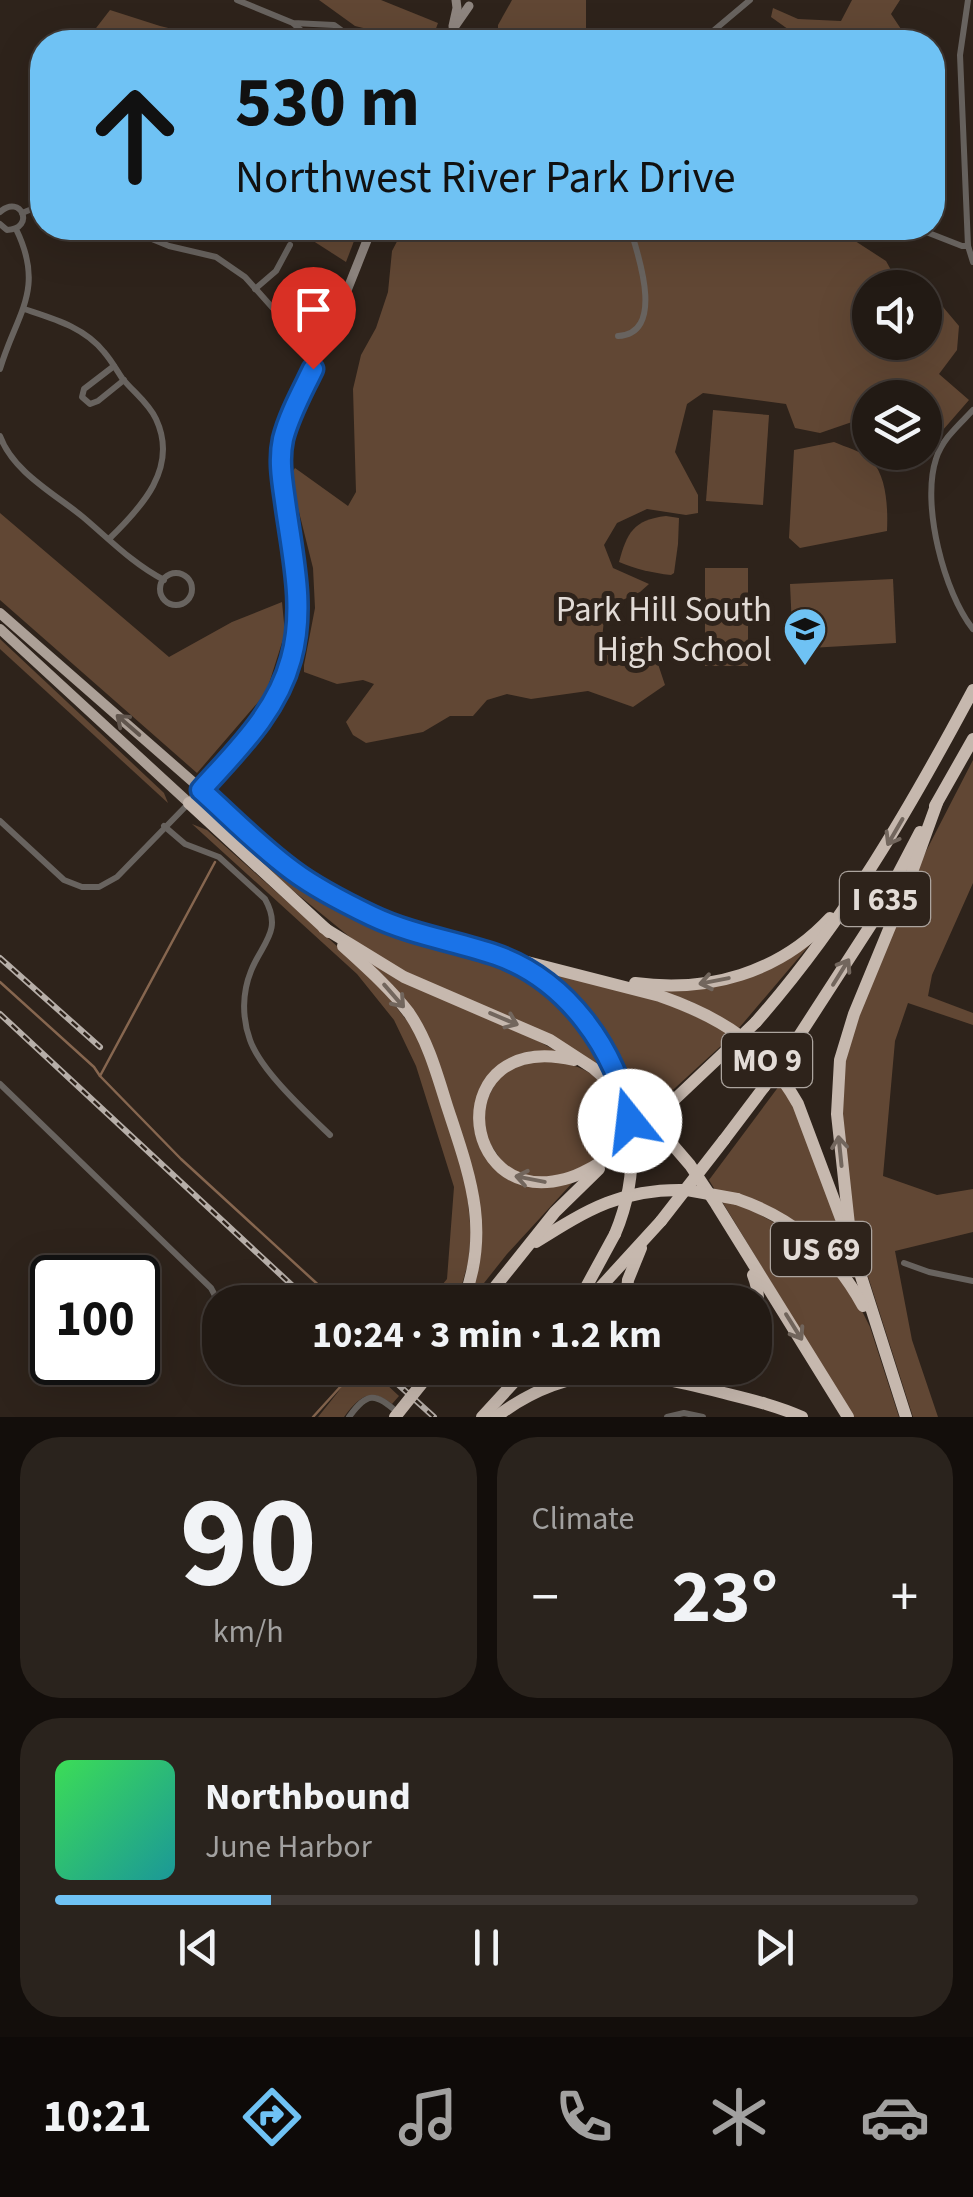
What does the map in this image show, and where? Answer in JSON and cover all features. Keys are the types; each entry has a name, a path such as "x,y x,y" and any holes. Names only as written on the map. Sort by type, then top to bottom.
{"highway":[{"name":"I 635","path":"496,1285 554,1212 756,1022 795,978 886,848 973,690"},
{"name":"I 635","path":"603,1285 662,1221 788,1054 874,920 973,739"},
{"name":"MO 9","path":"201,790 270,853 316,887 376,918 429,938 582,975 693,1008 730,1027 758,1049 786,1082 798,1104 852,1248 906,1417"},
{"path":"189,803 396,996 416,1024 430,1054 476,1202 477,1249 469,1285"},
{"path":"852,1248 836,1114 840,1060 936,803"},
{"path":"582,975 667,986 728,978 766,965 800,946 854,896"},
{"path":"324,928 404,977 550,1040 593,1068 648,1115 699,1178 848,1417"},
{"path":"492,954 518,964 582,1017 606,1052 627,1106 631,1180 616,1234 588,1285"},
{"path":"593,1068 563,1058 539,1056 507,1066 491,1081 482,1097 482,1141 504,1170 534,1182 578,1175 619,1150"},
{"name":"US 69","path":"525,1248 605,1202 654,1191 687,1190 738,1199 779,1217 818,1246 842,1271 876,1330"},
{"path":"628,1285 643,1241"},
{"path":"742,1245 757,1285"},
{"path":"496,1417 512,1404 560,1383 622,1374 666,1378 802,1417"},
{"path":"399,1417 421,1385"},
{"path":"482,1417 512,1385"}],"main road":[{"name":"MO 9","path":"0,613 201,790"},
{"path":"0,629 189,803"}],"street":[{"path":"238,0 301,30"},
{"path":"456,0 474,4 453,29 456,0"},
{"path":"714,30 750,0"},
{"path":"968,0 960,55 968,246 973,262"},
{"path":"293,23 334,25 341,30"},
{"path":"0,224 7,230 16,229 23,221 16,207 1,206"},
{"path":"22,213 30,209"},
{"path":"0,369 24,309 29,282 26,256 16,229"},
{"path":"945,239 968,246"},
{"path":"154,240 216,257 245,278 298,332 324,344"},
{"path":"0,821 64,880 99,888 117,877 260,724 291,662 297,630 298,589 281,468 283,441 367,240"},
{"path":"618,336 627,336 644,316 644,284 633,240"},
{"path":"255,288 276,271 290,245"},
{"path":"24,309 77,329 92,340 157,420 162,458 153,489 109,539"},
{"path":"279,315 330,332"},
{"path":"114,366 84,389 85,402 98,401 124,380"},
{"path":"973,410 942,446 930,490 943,568 958,607 973,630"},
{"path":"0,436 14,460 36,481 136,563 164,580"},
{"path":"174,574 186,577 192,587 189,599 178,605 167,602 161,591 164,580 174,574"},
{"path":"164,826 186,844 219,857 269,907 271,932 246,988 246,1028 263,1064 330,1135"},
{"path":"0,1084 208,1285"},
{"path":"904,1262 928,1272 973,1281"},
{"path":"349,1417 368,1398 380,1398 399,1417"},
{"path":"667,1417 684,1413 703,1417"}],"shaded area":[{"path":"319,0 381,0 438,23 435,30 372,30 355,26"},
{"path":"512,0 586,0 586,30 498,30"},
{"path":"852,0 900,0 891,14 902,30 789,30 771,17 773,8 798,19 841,21"},
{"path":"110,10 176,30 95,30"},
{"path":"312,240 354,240 346,262"},
{"path":"398,240 854,240 886,261 891,270 852,270 852,360 942,360 942,306 959,326 957,350 939,374 969,400 942,431 942,380 852,380 852,422 820,433 795,428 786,404 703,393 687,404 675,452 698,495 698,513 647,509 617,523 604,545 613,568 649,584 605,608 602,640 618,647 642,637 653,649 665,685 633,707 588,691 531,699 507,694 487,700 473,716 450,716 423,732 366,743 353,735 346,722 374,684 363,680 337,684 304,672 315,608 313,568 290,476 295,468 348,506 356,492 353,389 361,355 376,328 388,292 392,251"},
{"path":"713,410 769,415 763,505 706,501"},
{"path":"834,442 852,449 852,470 878,470 885,493 887,531 800,548 789,538 794,450"},
{"path":"0,513 169,657 232,622 282,602 285,633 266,693 197,773 0,600"},
{"path":"666,516 679,518 674,573 651,572 619,562 633,530 646,521"},
{"path":"705,568 748,568 748,666 705,666"},
{"path":"893,579 896,643 793,649 790,584"},
{"path":"0,639 164,793 168,803 0,649"},
{"path":"973,760 973,883 932,975 928,996 973,1013 973,1025 908,1003 895,1041 883,1176 937,1195 973,1189 973,1232 895,1251 912,1340 938,1417 913,1417 856,1239 840,1124 846,1043 921,861"},
{"path":"207,809 288,878 344,909 371,922 521,973 547,991 608,1047 527,966 659,1000 734,1034 651,1110 608,1073 403,971 356,942 291,889"},
{"path":"192,824 207,830 357,964 412,1027 426,1054 466,1182 471,1233 462,1285 442,1285 447,1279 454,1187 416,1066 394,1020 357,974"},
{"path":"812,942 739,1028 692,1002 642,986 709,986"},
{"path":"366,961 558,1052 533,1051 500,1065 474,1121 479,1144 503,1175 514,1182 551,1187 573,1182 482,1285 472,1285 480,1229 427,1036"},
{"path":"527,1060 568,1064 588,1072 641,1118 572,1173 547,1179 507,1169 485,1136 483,1108 499,1076"},
{"path":"782,1082 791,1096 856,1276 812,1234 738,1203 808,1241 857,1301 870,1327 899,1417 853,1417 709,1180"},
{"path":"343,1385 387,1385 399,1396 392,1404 371,1395 355,1404 344,1417 318,1417"}],"waterway":[{"path":"100,1076 215,862"},
{"path":"0,982 94,1067 181,1159 318,1285"},
{"path":"313,1417 342,1385"}],"railway":[{"path":"0,958 100,1047"},
{"path":"0,1014 292,1285"},
{"path":"399,1385 434,1417"}],"place":[{"name":"Park Hill South High School","path":"805,667"}],"route":[{"path":"313,369 283,441 281,468 298,589 291,662 260,724 201,790 270,853 316,887 376,918 429,938 510,960 544,982 582,1017 601,1044 618,1078 630,1121"}]}
